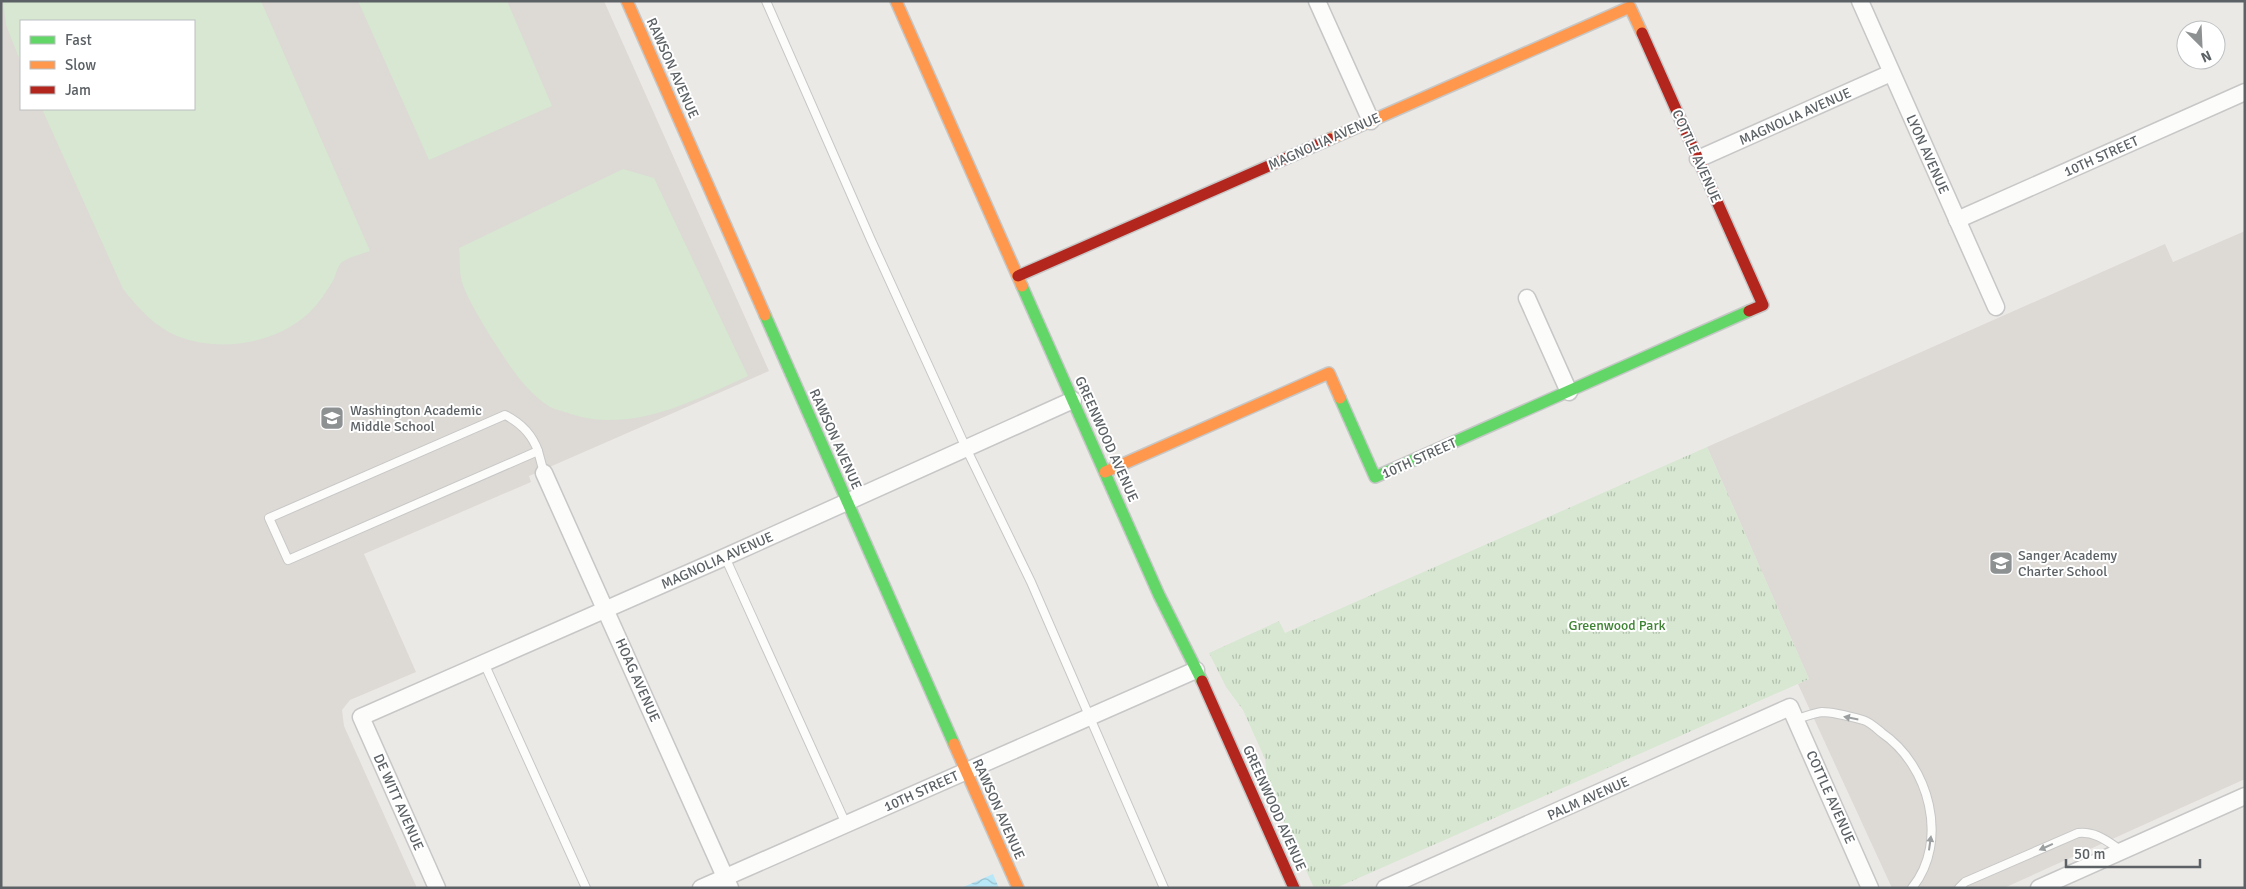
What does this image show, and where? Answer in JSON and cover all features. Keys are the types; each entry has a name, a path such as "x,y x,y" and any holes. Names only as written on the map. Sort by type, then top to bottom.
{"street":[{"name":"RAWSON AVENUE","path":"627,1 1018,888"},
{"name":"GREENWOOD AVENUE","path":"896,1 1159,595 1196,670 1294,888"},
{"path":"1317,1 1371,121"},
{"name":"LYON AVENUE","path":"1860,1 1996,307"},
{"name":"MAGNOLIA AVENUE","path":"1018,276 1630,7"},
{"name":"COTTLE AVENUE","path":"1630,7 1764,305"},
{"name":"MAGNOLIA AVENUE","path":"1698,159 1891,73"},
{"name":"10TH STREET","path":"1957,220 2245,92"},
{"path":"1527,298 1569,392"},
{"name":"10TH STREET","path":"1105,472 1329,373 1376,477 1764,305"},
{"name":"MAGNOLIA AVENUE","path":"360,717 725,557 1073,400"},
{"name":"HOAG AVENUE","path":"544,473 728,882"},
{"name":"10TH STREET","path":"701,888 728,882 846,824 1196,670"},
{"name":"COTTLE AVENUE","path":"1793,713 1870,888"},
{"name":"PALM AVENUE","path":"1385,888 1793,713"},
{"name":"DE WITT AVENUE","path":"360,717 437,888"},
{"path":"2039,888 2245,796"}],"lane":[{"path":"766,1 871,240 966,448 1031,582 1164,888"},
{"path":"538,451 288,560 268,518 505,415 517,421 533,438 538,451 544,473"},
{"path":"725,557 846,824"},
{"path":"484,663 586,888"},
{"path":"1793,713 1822,712 1865,720 1897,743 1919,776 1931,811 1931,846 1918,881 1912,888"},
{"path":"1959,888 1966,882 2078,833 2088,832 2097,835 2122,851"}],"shaded area":[{"name":"Washington Academic Middle School","path":"1,1 604,1 769,371 529,476 531,482 364,554 416,672 350,700 342,710 344,726 417,888 1,888"},
{"name":"Sanger Academy Charter School","path":"2245,231 2245,779 2004,888 1892,888 1798,684 1809,679 1707,447 2165,244 2173,262"}],"green space":[{"path":"3,1 261,1 370,251 342,262 329,288 309,313 295,324 264,338 229,344 211,344 177,336 161,328 141,310 123,289 42,110 195,110 195,20 20,20 20,60 6,25"},
{"path":"358,1 507,1 552,106 429,160"},
{"path":"623,169 654,178 748,376 661,412 638,418 615,420 591,419 550,407 535,395 515,373 466,293 460,274 459,248"},
{"name":"Greenwood Park","path":"1707,447 1809,679 1336,888 1314,888 1268,786 1265,759 1243,710 1226,687 1209,653 1279,621 1285,633"}],"water":[{"path":"993,874 999,888 961,888"}],"traffic: fast":[{"path":"1022,286 1159,595 1202,681"},
{"path":"1340,398 1375,477 1749,311"},
{"path":"765,315 954,744"}],"traffic: slow":[{"path":"627,1 765,315"},
{"path":"896,1 1022,286"},
{"path":"1330,139 1630,7 1642,33"},
{"path":"1105,472 1329,373 1340,398"},
{"path":"954,744 1018,888"}],"traffic: jam":[{"path":"1642,33 1763,305 1749,311"},
{"path":"1018,276 1330,139"},
{"path":"1202,681 1294,888"}],"place":[{"name":"Washington Academic Middle School","path":"332,418"},
{"name":"Sanger Academy Charter School","path":"2001,563"}]}
